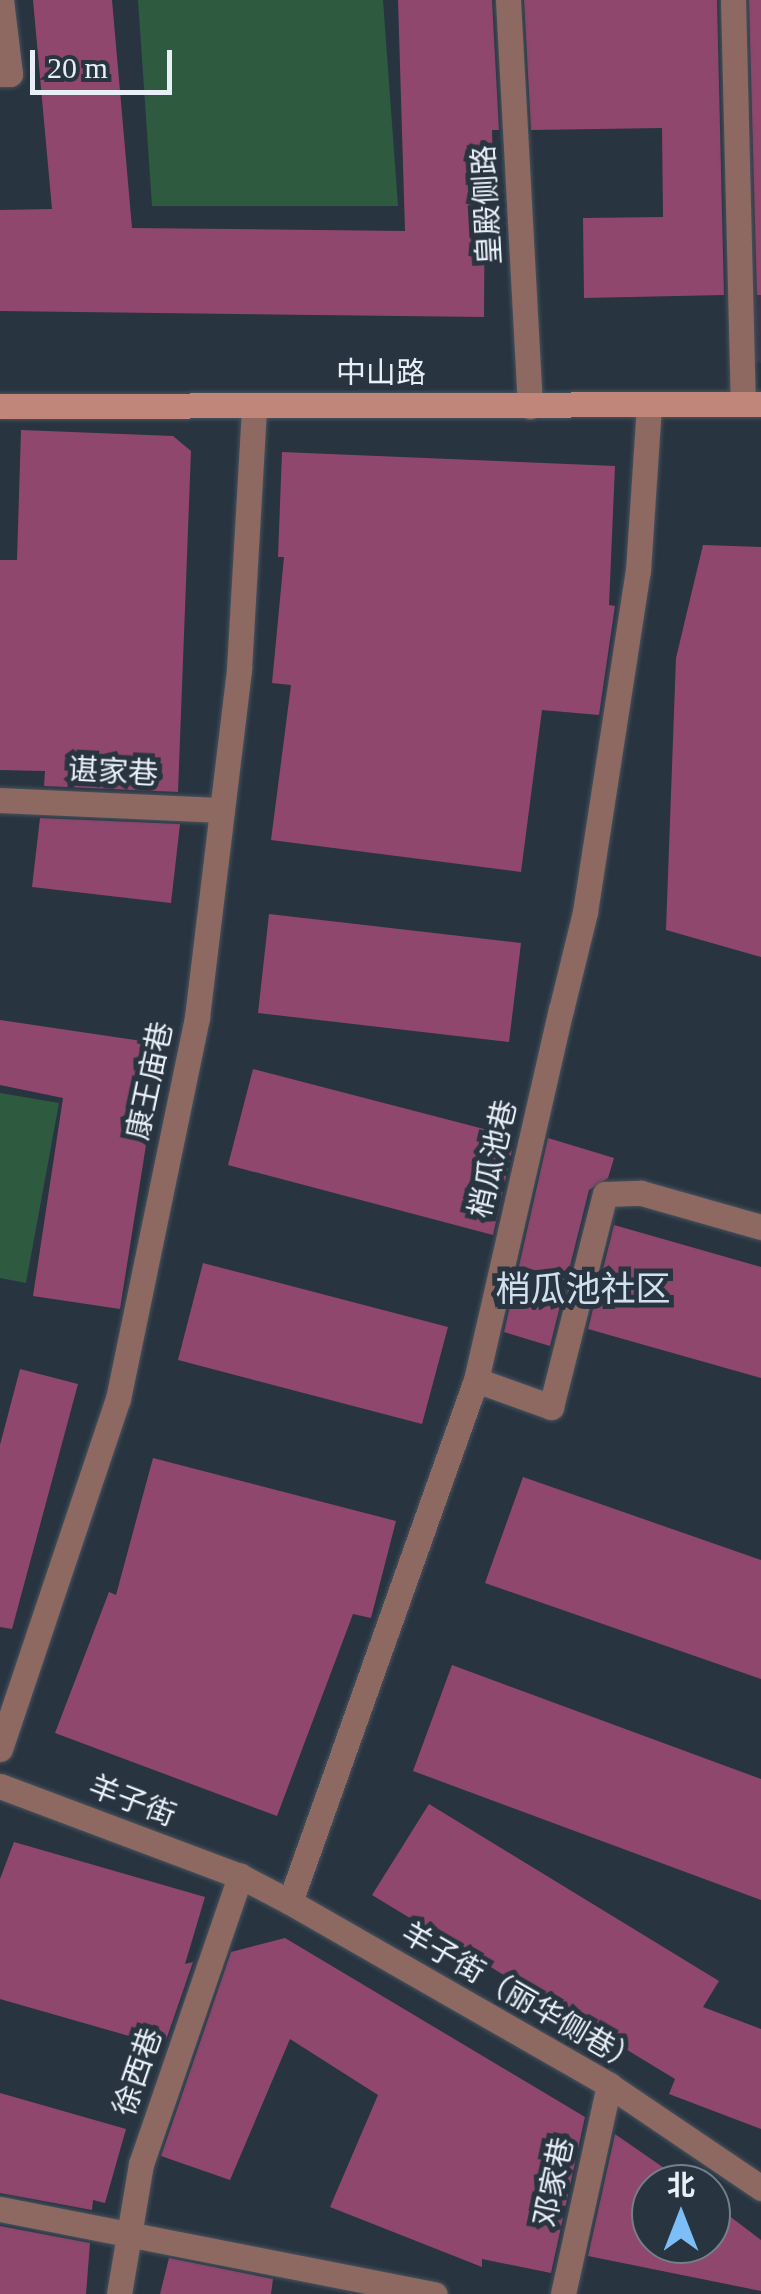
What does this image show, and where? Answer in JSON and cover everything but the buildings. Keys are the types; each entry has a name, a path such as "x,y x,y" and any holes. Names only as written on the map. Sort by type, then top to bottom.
{"main road":[{"name":"中山路","path":"0,406 752,404"}],"street":[{"path":"0,0 10,74 0,74"},
{"name":"皇殿侧路","path":"508,0 530,406"},
{"path":"732,0 752,404"},
{"name":"康王庙巷","path":"0,1749 118,1399 197,1016 239,669 254,405"},
{"name":"梢瓜池巷","path":"290,1902 476,1380 585,912 638,571 649,405"},
{"name":"谌家巷","path":"0,800 222,810"},
{"path":"476,1380 552,1407 606,1194 641,1193 761,1227"},
{"name":"羊子街","path":"0,1786 240,1876"},
{"name":"羊子街（丽华侧巷）","path":"240,1876 609,2085 761,2188"},
{"name":"徐西巷","path":"120,2294 141,2164 240,1876"},
{"name":"邓家巷","path":"563,2294 609,2085"},
{"path":"0,2209 130,2230 435,2294"}],"shaded area":[{"path":"743,0 761,0 761,363 752,363"}],"green space":[{"path":"138,0 383,0 398,206 152,206"},
{"path":"0,1093 59,1103 26,1283 0,1278"}],"district":[{"name":"梢瓜池社区","path":"583,1290"}]}
